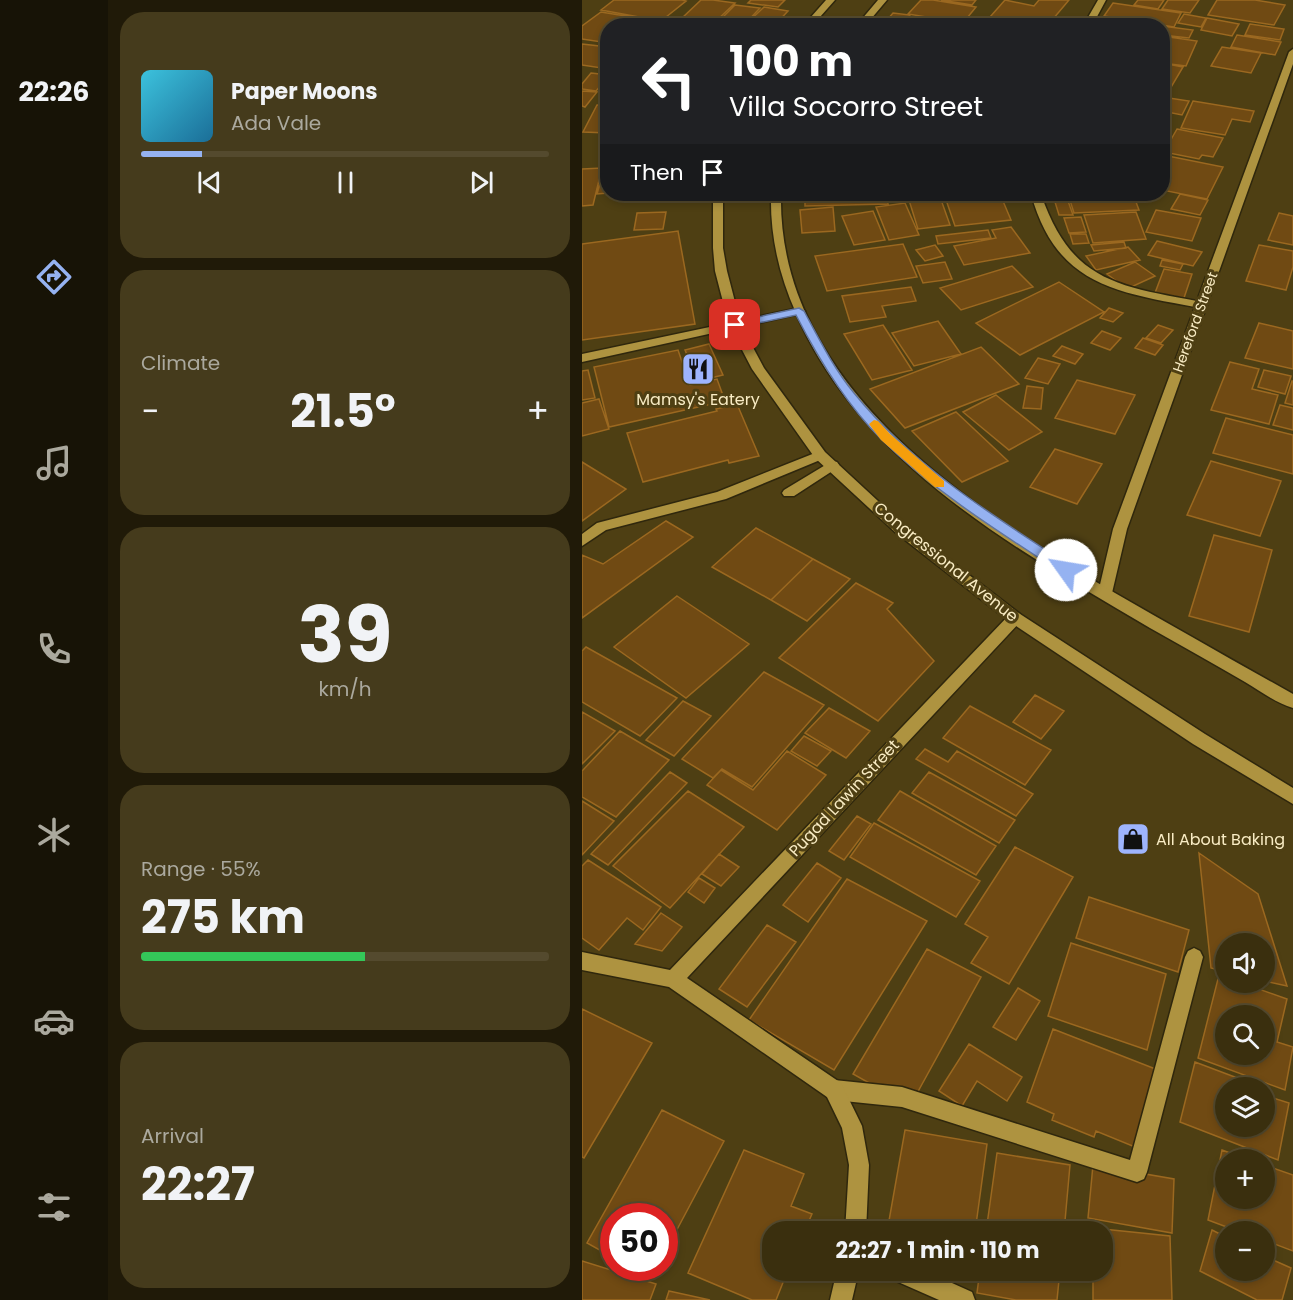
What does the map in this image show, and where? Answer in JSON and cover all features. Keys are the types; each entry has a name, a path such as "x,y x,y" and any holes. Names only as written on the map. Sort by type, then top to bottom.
{"street":[{"path":"814,18 831,0"},
{"path":"867,18 883,0"},
{"path":"1092,18 1102,0"},
{"name":"Hereford Street","path":"1105,593 1120,529 1293,52"},
{"name":"Congressional Avenue","path":"718,201 718,248 721,271 735,325 758,369 820,455 900,529 1015,618 1199,739 1293,796"},
{"path":"776,201 775,215 781,259 799,311 818,348 849,394 886,437 968,505 1105,593 1293,702"},
{"path":"1038,201 1055,238 1080,268 1101,281 1126,290 1201,305"},
{"path":"582,358 799,311"},
{"path":"582,541 602,526 721,496 820,455"},
{"path":"789,493 832,465"},
{"name":"Pugad Lawin Street","path":"673,979 1015,618"},
{"path":"582,961 673,979 834,1090 902,1097 1137,1172 1194,957"},
{"path":"834,1090 852,1126 859,1165 857,1221"},
{"path":"841,1300 845,1281"},
{"path":"922,1281 964,1300"}],"building":[{"path":"614,0 686,1 665,18 645,18 601,10"},
{"path":"701,0 735,3 719,18 682,18"},
{"path":"751,0 785,0 778,7 748,3"},
{"path":"921,0 976,7 967,18 932,18 908,14"},
{"path":"941,0 976,0 972,5"},
{"path":"1005,0 1034,6 1039,0 1069,0 1054,18 989,18"},
{"path":"1138,0 1164,0 1158,9 1134,5"},
{"path":"1168,0 1199,0 1190,13 1162,9"},
{"path":"1217,0 1255,0 1285,5 1274,25 1208,15"},
{"path":"1113,3 1181,13 1174,27 1170,26 1170,18 1104,16"},
{"path":"735,5 760,8 751,18 722,18"},
{"path":"764,7 788,11 781,18 752,18"},
{"path":"601,12 638,18 600,18 600,42 582,39 582,26"},
{"path":"893,13 910,15 908,18 889,18"},
{"path":"1184,14 1206,18 1201,27 1178,23"},
{"path":"1207,18 1239,24 1232,36 1201,30"},
{"path":"1250,24 1284,29 1280,40 1245,35"},
{"path":"1170,27 1193,30 1189,38 1170,36"},
{"path":"1237,35 1281,42 1275,55 1231,47"},
{"path":"1170,37 1197,41 1186,66 1170,64"},
{"path":"582,44 600,46 600,68 582,65"},
{"path":"1222,47 1261,53 1251,73 1211,66"},
{"path":"1170,65 1183,67 1170,89"},
{"path":"591,73 600,74 600,86 596,91 582,89 582,84"},
{"path":"582,91 597,92 585,107 582,106"},
{"path":"1170,98 1189,101 1182,115 1170,113"},
{"path":"1193,101 1254,111 1250,122 1232,119 1225,135 1181,128"},
{"path":"597,105 600,105 600,133 583,132"},
{"path":"1177,129 1223,138 1213,157 1202,155 1199,159 1170,153 1170,141"},
{"path":"1170,156 1223,167 1207,199 1170,192"},
{"path":"600,168 593,205 582,206 582,169"},
{"path":"1180,194 1208,200 1200,215 1171,209"},
{"path":"805,201 888,201 888,204 805,206"},
{"path":"909,201 941,201 950,225 918,229"},
{"path":"946,201 1003,201 1011,220 955,226"},
{"path":"1068,201 1073,215 1059,215 1055,202"},
{"path":"1070,201 1136,201 1139,210 1074,213"},
{"path":"905,203 919,235 889,240 876,207"},
{"path":"833,207 835,231 802,233 800,210"},
{"path":"1156,210 1201,218 1192,241 1146,232"},
{"path":"873,211 885,240 854,245 842,216"},
{"path":"666,212 663,229 634,230 637,213"},
{"path":"1136,212 1146,239 1093,243 1084,215"},
{"path":"1279,213 1293,216 1293,245 1268,240"},
{"path":"1081,217 1086,232 1069,233 1064,218"},
{"path":"1011,227 1030,253 964,265 954,246 996,238 992,230"},
{"path":"988,230 991,238 938,244 936,236"},
{"path":"678,231 695,324 582,340 582,244"},
{"path":"1070,234 1086,234 1089,243 1073,244"},
{"path":"1157,241 1202,252 1193,266 1148,255"},
{"path":"1124,242 1126,248 1094,251 1091,245"},
{"path":"903,244 917,277 827,291 815,256"},
{"path":"935,245 943,256 925,261 916,250"},
{"path":"1259,245 1293,251 1293,267 1286,290 1246,281"},
{"path":"1128,247 1140,260 1096,270 1086,256"},
{"path":"1162,260 1183,264 1180,270 1160,266"},
{"path":"945,262 952,279 923,283 916,266"},
{"path":"1135,262 1155,276 1127,289 1107,274"},
{"path":"1012,266 1033,287 961,310 940,288"},
{"path":"1164,269 1192,274 1184,298 1155,293"},
{"path":"1059,282 1104,312 1020,355 976,323"},
{"path":"911,287 916,301 882,306 886,317 850,322 842,296"},
{"path":"1109,308 1123,313 1113,322 1100,318"},
{"path":"938,321 961,354 914,366 892,333"},
{"path":"1259,323 1293,331 1293,369 1245,358"},
{"path":"883,325 912,370 872,380 844,334"},
{"path":"1158,325 1173,330 1161,343 1146,338"},
{"path":"1102,331 1121,338 1110,350 1091,343"},
{"path":"1143,338 1163,345 1155,355 1135,348"},
{"path":"709,344 723,375 698,381 685,350"},
{"path":"1062,346 1083,354 1075,364 1053,356"},
{"path":"981,347 1019,384 905,428 870,389"},
{"path":"678,350 690,385 717,379 725,401 609,427 594,367"},
{"path":"1038,358 1060,364 1048,384 1025,378"},
{"path":"1230,362 1259,369 1252,389 1278,395 1269,424 1211,410"},
{"path":"588,370 595,398 582,400 582,371"},
{"path":"1264,370 1291,376 1285,394 1258,387"},
{"path":"1077,380 1135,395 1115,434 1055,418"},
{"path":"1293,381 1293,405 1285,403"},
{"path":"1027,386 1043,388 1041,409 1023,408"},
{"path":"996,395 1042,432 1009,450 963,412"},
{"path":"599,399 609,429 582,436 582,403"},
{"path":"737,404 759,456 729,463 728,460 643,482 627,433"},
{"path":"1280,405 1293,408 1293,430 1273,425"},
{"path":"956,412 1008,461 962,482 912,431"},
{"path":"1226,418 1293,435 1293,474 1213,453"},
{"path":"1055,449 1102,464 1077,504 1030,487"},
{"path":"1211,461 1281,481 1260,536 1187,515"},
{"path":"582,462 626,489 582,521"},
{"path":"666,521 693,537 582,618 582,555 603,564"},
{"path":"756,528 813,559 771,600 712,567"},
{"path":"1214,535 1272,550 1249,632 1189,616"},
{"path":"813,559 850,579 807,621 771,600"},
{"path":"856,583 893,603 887,609 934,661 878,721 779,658"},
{"path":"677,596 749,644 686,698 614,647"},
{"path":"586,647 677,698 640,736 582,702 582,651"},
{"path":"764,672 824,705 752,787 722,769 713,778 682,759"},
{"path":"1035,695 1064,711 1041,739 1013,722"},
{"path":"683,701 711,716 674,756 646,740"},
{"path":"970,706 1051,750 1025,785 943,738"},
{"path":"829,708 870,731 846,758 805,733"},
{"path":"582,712 615,731 582,764"},
{"path":"620,731 669,760 616,817 582,797 582,771"},
{"path":"804,736 831,751 817,766 791,751"},
{"path":"925,749 948,762 957,751 1033,794 1016,816 916,759"},
{"path":"787,751 826,775 777,830 707,785 721,770 753,790"},
{"path":"670,772 687,783 608,865 591,854"},
{"path":"929,772 1015,820 999,843 912,793"},
{"path":"688,791 744,827 670,908 613,866"},
{"path":"900,791 996,846 976,875 878,820"},
{"path":"582,801 614,821 582,855"},
{"path":"857,816 871,824 844,860 829,851"},
{"path":"874,823 980,881 956,917 850,857"},
{"path":"1015,847 1073,877 1009,984 971,963 988,937 965,924"},
{"path":"1199,853 1258,894 1270,933 1215,933 1215,969 1211,968"},
{"path":"719,854 739,867 721,886 702,874"},
{"path":"588,860 661,907 643,930 627,918 599,950 582,938 582,866"},
{"path":"817,863 841,878 808,922 783,905"},
{"path":"699,878 715,888 704,903 688,892"},
{"path":"847,879 927,921 834,1070 749,1020"},
{"path":"1089,897 1189,930 1178,972 1076,938"},
{"path":"661,913 682,927 662,951 635,944"},
{"path":"767,925 796,942 747,1007 719,989"},
{"path":"1071,943 1166,974 1147,1050 1048,1016"},
{"path":"1275,948 1287,986 1275,983"},
{"path":"927,949 981,977 910,1106 853,1074"},
{"path":"1018,988 1040,1001 1016,1040 993,1027"},
{"path":"1215,991 1215,993 1270,993 1287,999 1277,1042 1293,1047 1285,1090 1275,1086 1275,1077 1250,1077 1217,1065 1275,1065 1275,1005 1215,1005 1215,1064 1198,1058"},
{"path":"582,1009 652,1043 584,1158 582,1157"},
{"path":"1053,1029 1158,1070 1135,1147 1096,1131 1094,1137 1052,1120 1054,1114 1027,1102"},
{"path":"969,1044 1022,1077 1007,1101 977,1081 962,1106 939,1091"},
{"path":"1195,1062 1235,1077 1215,1077 1215,1136 1180,1122"},
{"path":"1275,1099 1289,1103 1278,1160 1275,1159 1275,1149 1250,1149 1219,1137 1275,1137"},
{"path":"662,1110 724,1141 678,1228 678,1203 610,1203"},
{"path":"905,1130 987,1144 976,1221 889,1221"},
{"path":"744,1150 804,1174 791,1206 812,1214 809,1221 762,1221 762,1281 784,1281 776,1300 752,1300 688,1273"},
{"path":"997,1153 1070,1165 1065,1221 988,1221"},
{"path":"1093,1165 1174,1179 1172,1233 1088,1218"},
{"path":"1275,1169 1293,1175 1293,1251 1275,1244 1275,1221 1215,1223 1208,1220 1215,1185 1215,1209 1275,1209"},
{"path":"600,1220 600,1250 587,1243"},
{"path":"1113,1230 1170,1236 1172,1300 1093,1300 1093,1281 1113,1281"},
{"path":"1212,1230 1215,1232 1215,1279 1200,1271"},
{"path":"582,1261 600,1267 600,1281 646,1281 656,1284 650,1300 582,1300"},
{"path":"1275,1261 1291,1268 1282,1300 1257,1300 1220,1281 1275,1281"},
{"path":"979,1281 1059,1281 1057,1300 1016,1300 977,1293"},
{"path":"669,1291 710,1300 666,1300"}],"slow traffic":[{"path":"874,424 940,484"}],"place":[{"name":"Mamsy's Eatery","path":"698,369"},
{"name":"All About Baking","path":"1133,839"}],"route":[{"path":"735,325 799,311 818,348 849,394 886,437 968,505 1066,570"}]}
